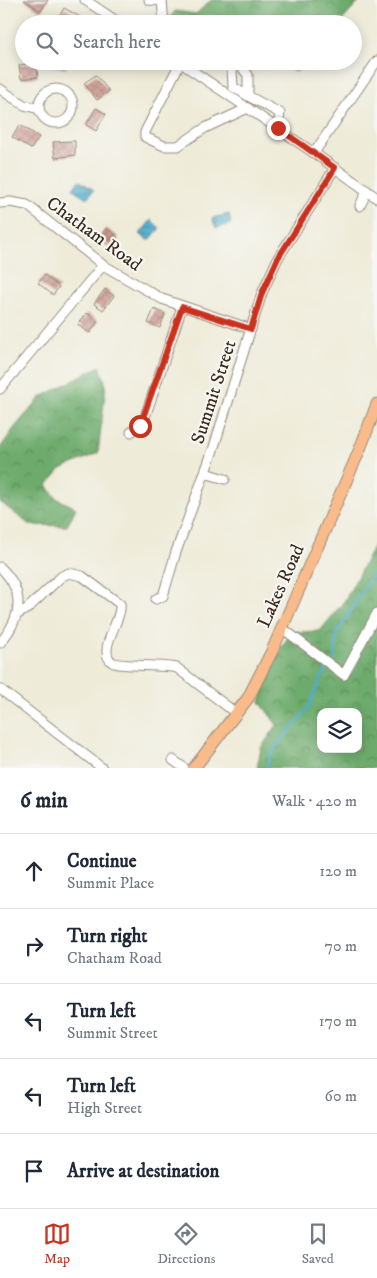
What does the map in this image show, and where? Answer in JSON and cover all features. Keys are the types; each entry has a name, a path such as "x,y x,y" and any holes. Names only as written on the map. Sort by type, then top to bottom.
{"main road":[{"name":"Lakes Road","path":"194,768 248,698 282,628 360,449 377,404"}],"street":[{"path":"85,0 98,4 111,15"},
{"path":"149,0 162,0 163,15"},
{"path":"314,153 377,62"},
{"path":"175,70 145,132 145,137 148,140 164,146 178,146 205,128 248,108"},
{"path":"191,70 278,128 377,198"},
{"path":"0,90 24,105 39,109"},
{"path":"248,96 280,113 278,128"},
{"name":"Summit Street","path":"156,600 163,596 176,552 205,473 262,293 278,258 335,168"},
{"path":"360,206 367,191"},
{"name":"Chatham Road","path":"0,203 10,202 27,205 103,265 162,299 251,329"},
{"path":"0,389 103,265"},
{"path":"131,432 140,426 145,417 182,307"},
{"path":"205,473 225,479"},
{"path":"0,567 8,575 16,592 18,614 13,626 0,642"},
{"path":"18,614 28,608 62,576 68,573 82,576 120,604 120,615 109,639 107,653 109,660 116,664 165,665 177,668 237,714"},
{"path":"282,628 344,675 377,613"},
{"path":"0,689 102,768"},
{"path":"173,760 184,768"}],"green space":[{"path":"211,0 361,0 347,15 172,15 175,11 196,14"},
{"path":"100,366 106,385 98,453 61,469 47,485 56,498 76,508 67,526 30,525 0,502 0,448 41,397"},
{"path":"377,540 377,768 257,768 261,748 277,725 260,702 276,657 292,632 320,631 345,600"}],"water":[{"path":"79,180 94,190 87,198 73,189"},
{"path":"229,214 231,224 216,228 212,218"},
{"path":"151,220 160,228 149,241 140,234"}],"building":[{"path":"24,0 48,0 41,11"},
{"path":"64,8 77,15 60,15"},
{"path":"20,70 37,70 38,77 21,79"},
{"path":"96,75 109,91 97,100 84,83"},
{"path":"96,108 106,114 96,131 86,125"},
{"path":"20,125 39,137 31,149 12,137"},
{"path":"75,141 75,155 55,158 53,142"},
{"path":"106,228 118,237 111,247 99,238"},
{"path":"45,275 59,287 53,295 38,283"},
{"path":"105,289 114,296 103,310 94,304"},
{"path":"154,309 165,314 160,328 148,323"},
{"path":"87,313 98,321 90,333 78,325"}],"waterway":[{"path":"335,660 336,635 377,567"},
{"path":"267,768 273,751 306,711 327,669"}],"route":[{"path":"140,426 145,417 182,307 251,329 262,293 278,258 335,168 278,128"}]}
